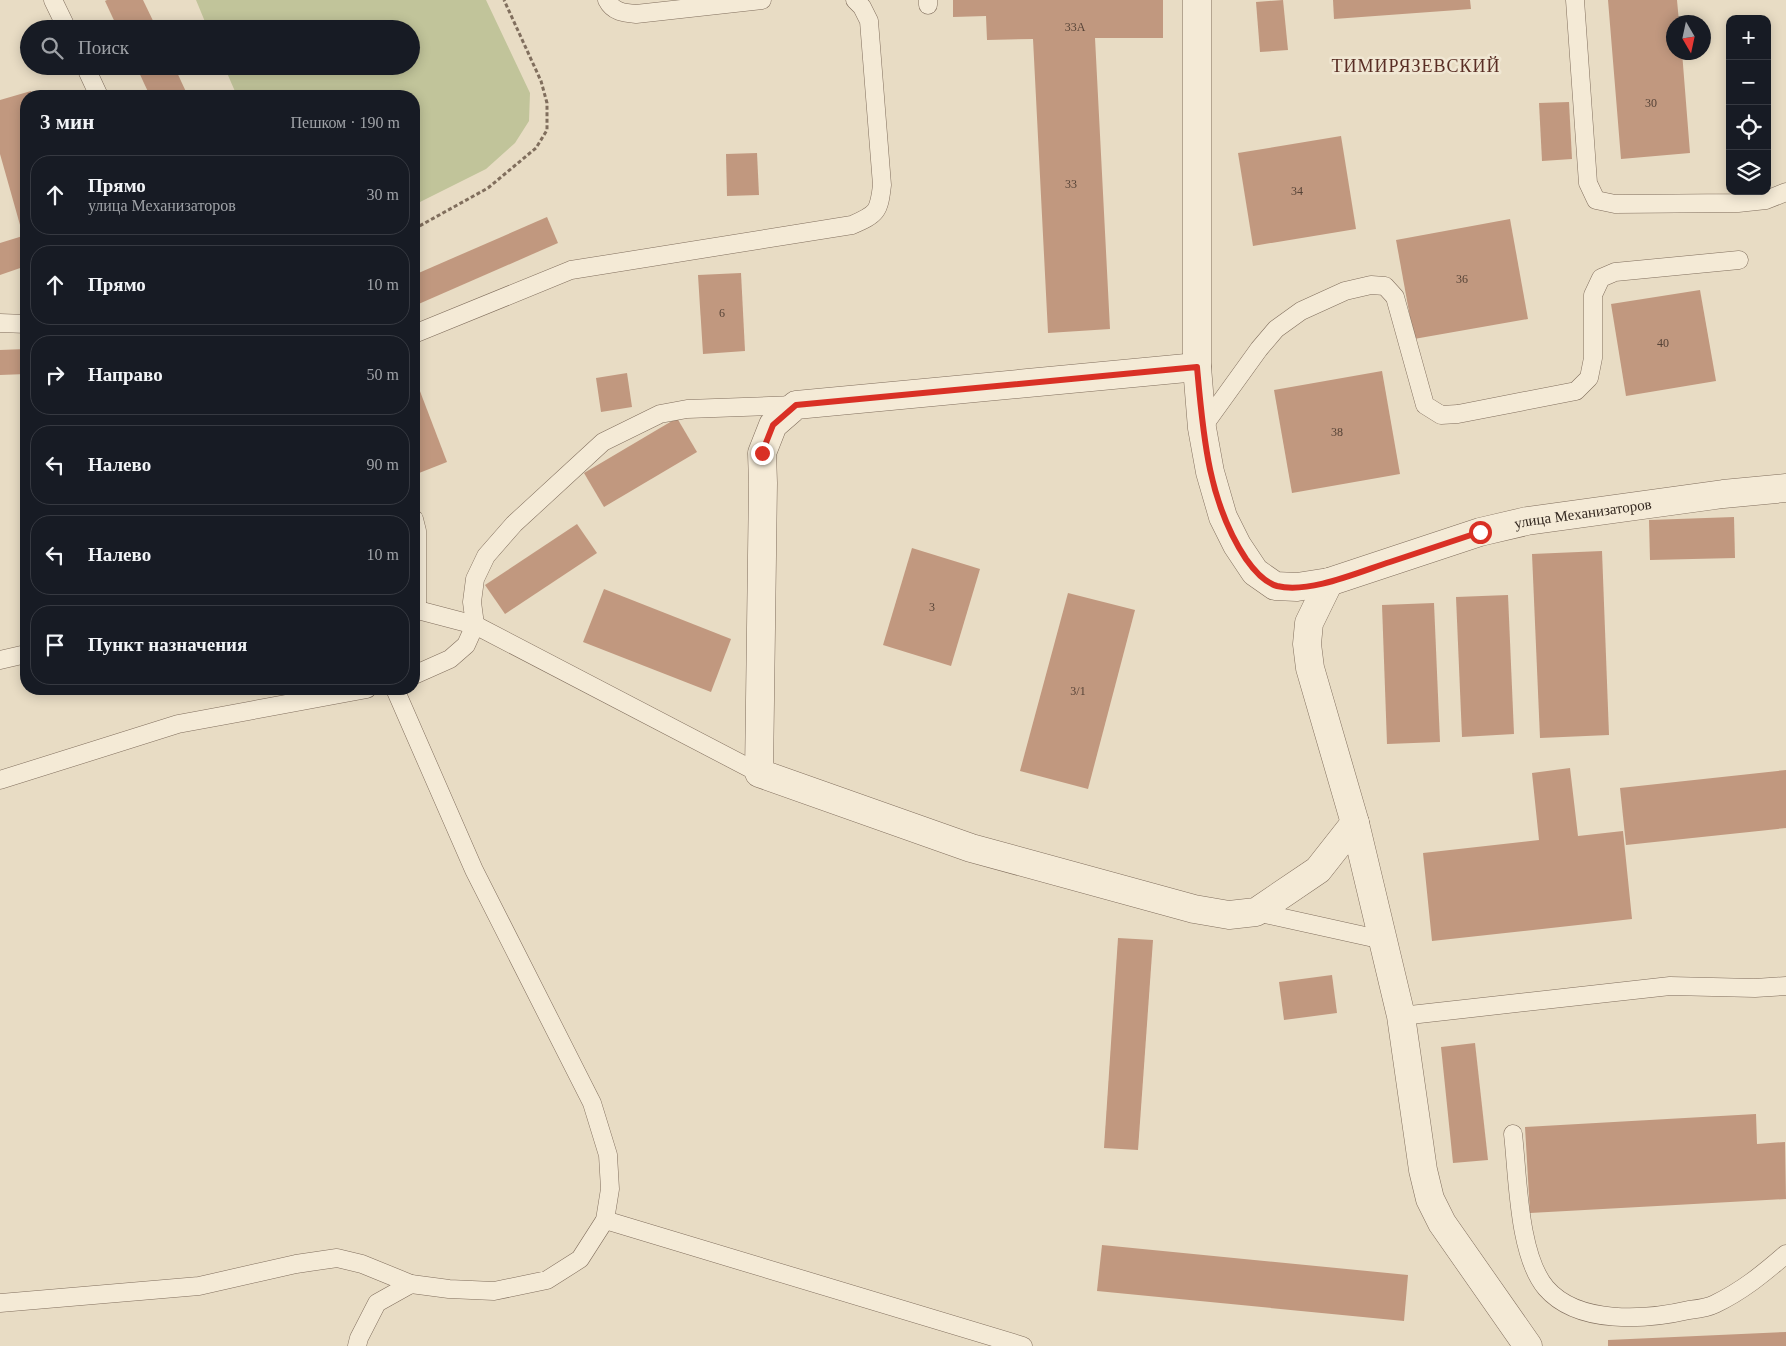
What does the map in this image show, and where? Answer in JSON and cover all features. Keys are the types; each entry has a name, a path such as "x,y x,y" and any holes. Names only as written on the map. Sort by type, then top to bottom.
{"street":[{"name":"улица Механизаторов","path":"1198,0 1197,367 1202,428 1210,472 1223,517 1237,545 1255,572 1275,586 1297,587 1329,582 1480,532 1527,521 1723,494 1786,488"},
{"path":"1197,367 796,405 773,425 762,453 759,773 980,850 1194,909 1228,915 1256,912 1318,870 1355,823"},
{"path":"1329,582 1309,623 1307,644 1310,668 1355,823 1401,1016 1423,1170 1430,1199 1442,1224 1528,1346"}],"lane":[{"path":"53,0 63,20"},
{"path":"607,0 610,5 622,13 636,14 762,0"},
{"path":"420,332 571,270 852,225 871,217 880,202 882,185 869,21 862,7 855,0"},
{"path":"1575,0 1588,183 1596,200 1615,204 1738,203 1766,200 1786,192"},
{"path":"89,75 96,90"},
{"path":"1202,428 1259,349 1276,329 1301,311 1345,291 1372,285 1385,286 1390,291 1395,297 1425,405 1441,415 1458,414 1576,391 1589,378 1593,358 1592,295 1601,278 1615,272 1739,260"},
{"path":"0,323 20,324"},
{"path":"420,672 450,659 466,645 475,625 472,602 475,579 486,556 514,524 603,442 660,414 687,409 796,405"},
{"path":"420,611 475,625 759,773"},
{"path":"0,660 20,655"},
{"path":"0,780 178,724 335,695"},
{"path":"0,1303 199,1286 296,1264 337,1258 362,1264 411,1284 449,1289 494,1291 547,1280 580,1259 605,1220 610,1188 608,1155 592,1103 474,870 397,695"},
{"path":"1256,912 1383,940"},
{"path":"1401,1016 1670,986 1755,988 1786,986"},
{"path":"1514,1134 1523,1229 1533,1264 1546,1287 1564,1304 1602,1315 1634,1318 1677,1313 1713,1305 1755,1281 1786,1254"},
{"path":"605,1220 1022,1346"},
{"path":"357,1346 358,1338 377,1302 411,1284"}],"path":[{"path":"420,226 488,188 536,148 547,130 547,103 541,80 504,0"}],"green space":[{"path":"196,0 486,0 530,93 529,121 515,143 486,169 420,202 420,90 234,90 228,75 420,75 420,20 204,20"}],"building":[{"path":"143,0 153,20 114,20 105,1"},
{"path":"953,0 1163,0 1163,38 1095,38 1110,329 1048,333 1033,39 987,40 986,16 953,17"},
{"path":"1283,0 1288,50 1260,52 1256,2"},
{"path":"1333,0 1470,0 1471,9 1334,19"},
{"path":"1608,0 1677,0 1678,15 1666,15 1666,60 1683,60 1690,153 1621,159"},
{"path":"140,75 178,75 185,90 147,90"},
{"path":"20,94 20,225 0,154 0,100"},
{"path":"1569,102 1572,159 1542,161 1539,103"},
{"path":"1341,136 1356,229 1253,246 1238,153"},
{"path":"757,153 759,195 727,196 726,154"},
{"path":"547,217 558,243 420,303 420,272"},
{"path":"1510,219 1528,319 1414,339 1396,240"},
{"path":"20,237 20,268 0,275 0,243"},
{"path":"741,273 745,351 703,354 698,275"},
{"path":"1700,290 1716,381 1626,396 1611,304"},
{"path":"20,349 20,374 0,375 0,350"},
{"path":"1382,371 1400,474 1292,493 1274,390"},
{"path":"627,373 632,407 601,412 596,378"},
{"path":"420,391 447,462 420,473"},
{"path":"677,418 697,452 604,507 584,473"},
{"path":"1734,517 1735,558 1650,560 1649,520"},
{"path":"577,524 597,553 505,614 485,585"},
{"path":"912,548 980,569 951,666 883,645"},
{"path":"1602,551 1609,735 1540,738 1532,554"},
{"path":"604,589 731,639 711,692 583,642"},
{"path":"1068,593 1135,610 1088,789 1020,771"},
{"path":"1508,595 1514,734 1462,737 1456,597"},
{"path":"1434,603 1440,742 1387,744 1382,605"},
{"path":"1570,768 1578,836 1623,831 1632,919 1432,941 1423,853 1539,840 1532,773"},
{"path":"1786,770 1786,828 1626,845 1620,788"},
{"path":"1118,938 1153,940 1138,1150 1104,1148"},
{"path":"1332,975 1337,1013 1284,1020 1279,982"},
{"path":"1475,1043 1488,1160 1453,1163 1441,1047"},
{"path":"1756,1114 1757,1144 1785,1142 1786,1199 1530,1213 1525,1127"},
{"path":"1102,1245 1408,1275 1404,1321 1097,1291"},
{"path":"1786,1332 1786,1346 1608,1346 1608,1340"}],"district":[{"name":"ТИМИРЯЗЕВСКИЙ","path":"1416,66"}],"route":[{"path":"762,453 773,425 796,405 1197,367 1202,428 1210,472 1223,517 1237,545 1255,572 1275,586 1297,587 1329,582 1480,532"}]}
